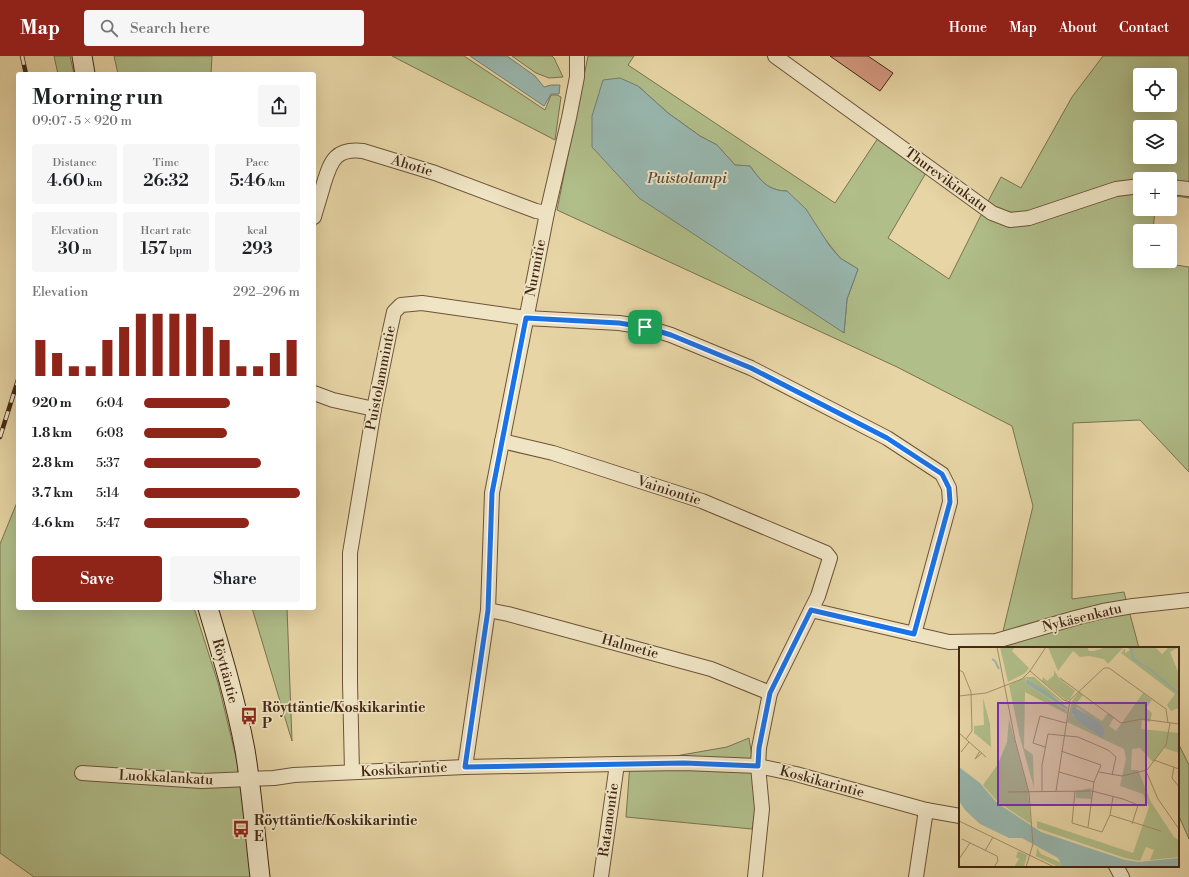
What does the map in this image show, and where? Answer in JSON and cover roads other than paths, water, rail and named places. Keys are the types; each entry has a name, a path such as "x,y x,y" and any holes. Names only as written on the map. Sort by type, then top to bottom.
{"street":[{"path":"82,56 85,72"},
{"name":"Nurmitie","path":"465,767 488,610 492,493 547,213 569,118 576,77 577,56"},
{"name":"Thurevikinkatu","path":"775,56 992,213 1010,220 1029,218 1116,189 1133,187"},
{"name":"Ahotie","path":"316,210 330,165 337,156 354,150 363,151 435,173 529,209 547,213"},
{"path":"1177,188 1189,190"},
{"name":"Puistolammintie","path":"352,772 350,553 374,409 390,330 394,312 401,305 422,303 526,318 619,323 645,327 671,335 751,368 887,438 942,474 949,488 950,502 914,634"},
{"path":"316,394 333,400 374,409"},
{"name":"Vainiontie","path":"502,441 553,453 702,501 826,553 830,558 818,596 811,610"},
{"name":"Nykäsenkatu","path":"811,610 949,642 996,641 1104,611 1133,606 1189,600"},
{"name":"Röyttäntie","path":"209,610 228,679 245,749 260,877"},
{"name":"Halmetie","path":"488,610 508,614 711,669 770,693"},
{"path":"755,877 762,809 758,766 759,748 770,693 811,610"},
{"name":"Koskikarintie","path":"249,779 274,778 294,775 465,767 684,763 758,766 796,774 926,810 959,816"},
{"name":"Ratamontie","path":"601,877 617,764"},
{"name":"Luokkalankatu","path":"82,773 202,781 249,779"},
{"path":"916,877 926,810"},
{"path":"1117,867 1122,877"}],"water":[{"path":"470,56 507,56 535,76 544,87 560,85 559,94 551,94 544,106"},
{"name":"Puistolampi","path":"620,78 638,86 668,113 700,136 717,145 735,165 750,166 765,184 775,189 787,191 806,209 829,245 840,258 858,269 847,299 844,333 639,198 592,147 592,116 603,80"}],"railway":[{"path":"22,56 26,72"},
{"path":"0,437 16,386"}],"place":[{"name":"Röyttäntie/Koskikarintie P","path":"249,716"},
{"name":"Röyttäntie/Koskikarintie E","path":"241,829"}]}
